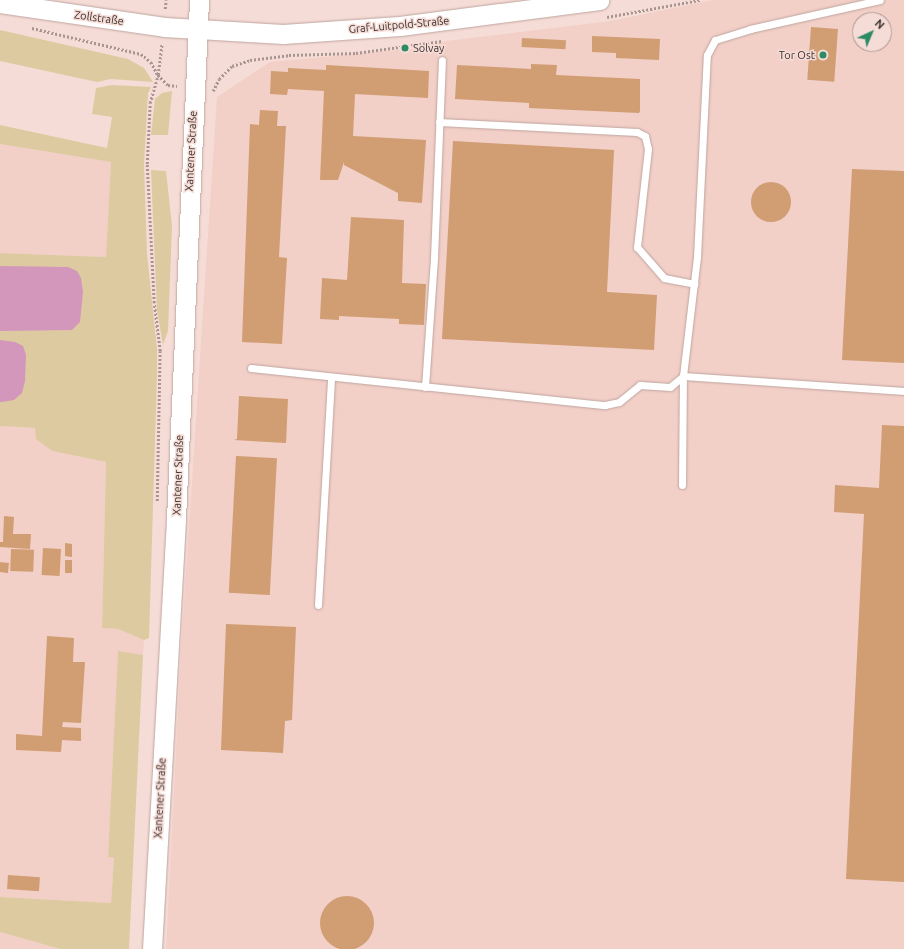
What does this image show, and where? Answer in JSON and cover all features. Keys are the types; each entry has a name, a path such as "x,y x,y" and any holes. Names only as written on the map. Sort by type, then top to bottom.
{"main road":[{"name":"Xantener Straße","path":"152,949 176,519 200,0"},
{"name":"Graf-Luitpold-Straße","path":"198,31 283,34 338,30 446,20 599,0"},
{"name":"Zollstraße","path":"0,3 198,31"}],"lane":[{"path":"682,485 683,376 694,284 704,85 707,55 715,40 750,29 880,0"},
{"path":"426,387 442,60"},
{"path":"439,122 637,132 645,136 648,149 637,247 664,278 694,284"},
{"path":"251,368 331,378 605,405 619,402 640,385 670,387 683,376 904,391"},
{"path":"318,605 331,378"}],"path":[{"path":"30,27 141,54 151,62 158,75"},
{"path":"156,505 160,351 154,303 147,164 150,103 158,75 164,27"}],"shaded area":[{"path":"713,0 904,0 904,949 166,949 182,635 217,97 270,62 421,48 447,41 611,21"},
{"path":"0,30 128,59 144,68 153,82 111,79 97,82 0,61"},
{"path":"112,85 151,87 148,93 144,164 147,254 157,349 157,374 149,638 144,640 118,629 102,628 106,462 52,451 36,439 35,428 0,426 0,253 106,257 111,162 0,144 0,125 107,148 112,117 92,114 96,88"},
{"path":"172,91 168,135 151,135 155,99 162,93"},
{"path":"0,144 111,162 106,257 0,253"},
{"path":"151,170 166,171 172,226 168,331 163,345 157,310"},
{"path":"0,266 68,267 77,271 81,278 83,292 80,322 72,330 0,331"},
{"path":"0,340 15,342 23,346 26,355 25,381 22,393 14,400 2,402 0,402"},
{"path":"0,426 35,428 52,451 106,462 102,628 118,629 144,640 143,655 118,652 108,857 114,858 111,903 0,897"},
{"path":"118,651 143,655 129,949 60,949 0,932 0,897 111,903 114,858 108,857"},
{"path":"0,932 60,949 0,949"}],"building":[{"name":"Tor Ost","path":"811,27 838,29 834,82 807,80"},
{"path":"592,36 660,39 659,60 616,58 616,53 592,52"},
{"path":"522,38 566,40 565,49 522,47"},
{"path":"531,64 557,65 556,75 640,79 640,111 639,113 529,108 529,103 455,99 457,65 531,69"},
{"path":"326,65 429,71 428,98 355,94 353,136 426,140 422,203 398,201 398,193 344,165 344,162 338,180 320,180 324,91 288,89 287,95 270,94 271,71 288,72 288,68 326,70"},
{"path":"260,110 278,111 277,126 286,126 279,257 287,258 282,344 242,342 250,124 259,125"},
{"path":"453,141 614,150 607,292 657,295 654,350 442,339"},
{"path":"852,169 904,171 904,363 842,360"},
{"path":"775,182 782,185 788,191 791,202 790,210 782,219 775,222 767,222 760,219 752,210 751,198 754,191 763,183"},
{"path":"351,217 404,220 402,283 426,284 424,325 399,324 399,319 339,316 339,320 320,319 322,278 347,280"},
{"path":"239,396 288,399 286,443 234,440 237,439"},
{"path":"882,425 904,426 904,882 846,879 864,514 834,512 835,485 879,488"},
{"path":"236,456 277,458 270,595 229,593"},
{"path":"4,516 14,517 13,534 31,534 30,549 0,547 0,542 3,542"},
{"path":"65,543 72,544 72,557 65,556"},
{"path":"43,548 61,549 60,576 42,575"},
{"path":"11,549 34,550 33,572 10,571"},
{"path":"65,560 72,560 72,573 65,573"},
{"path":"0,562 9,563 8,573 0,572"},
{"path":"226,624 296,627 292,720 285,721 283,753 221,750"},
{"path":"47,636 74,638 73,662 85,662 81,723 63,722 62,727 81,728 81,741 62,740 61,752 16,750 16,734 42,736"},
{"path":"8,875 40,877 39,891 7,889"},
{"path":"347,896 357,898 366,904 372,913 374,923 372,933 366,942 357,948 347,950 337,948 328,942 322,933 320,923 322,913 328,904 337,898"}],"place":[{"name":"Solvay","path":"405,48"},
{"name":"Tor Ost","path":"823,55"}]}
